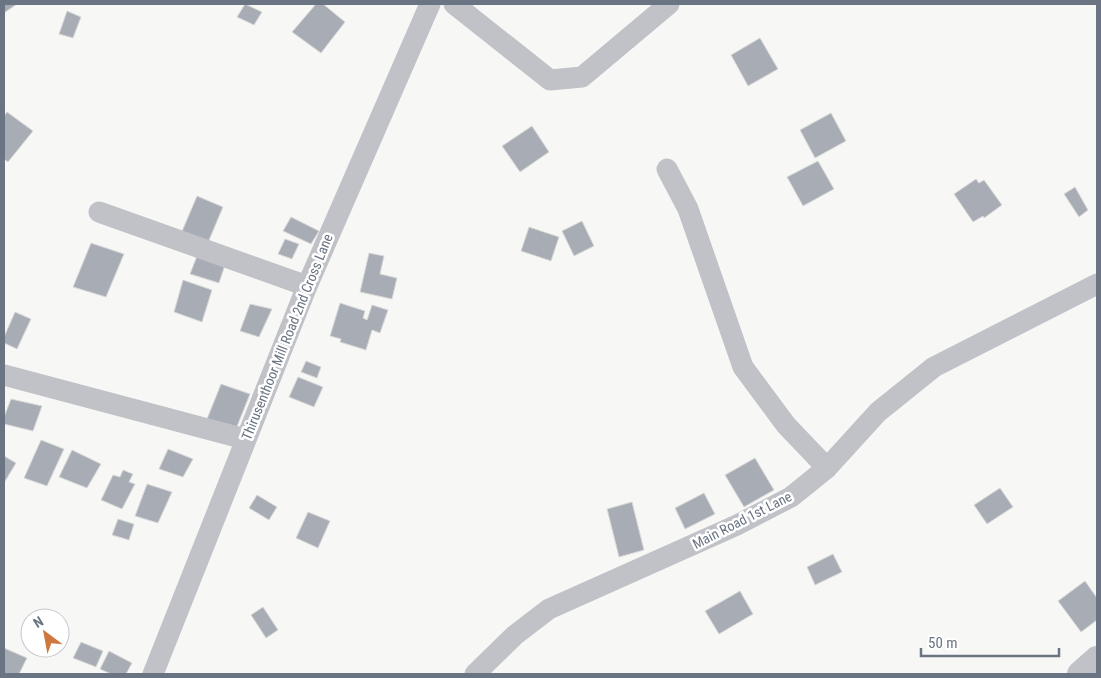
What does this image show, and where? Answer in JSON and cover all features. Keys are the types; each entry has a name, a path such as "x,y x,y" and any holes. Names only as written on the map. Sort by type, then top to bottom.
{"street":[{"name":"Thirusenthoor Mill Road 2nd Cross Lane","path":"153,674 307,286 430,4"},
{"path":"454,4 550,80 582,77 669,4"},
{"path":"667,170 688,209 743,367 786,425 827,468"},
{"path":"99,212 307,286"},
{"name":"Main Road 1st Lane","path":"475,674 515,635 549,609 737,525 791,497 827,468 878,412 934,367 1097,284"},
{"path":"4,375 245,439"},
{"path":"1080,674 1097,659"}],"building":[{"path":"4,4 17,4 4,13"},
{"path":"245,4 262,12 254,25 237,17"},
{"path":"316,4 323,4 345,22 321,53 292,32"},
{"path":"67,11 81,17 73,38 59,34"},
{"path":"760,38 778,69 748,86 731,55"},
{"path":"7,112 33,131 8,162 4,159 4,116"},
{"path":"831,113 846,141 815,158 800,130"},
{"path":"532,126 549,152 520,172 502,146"},
{"path":"818,161 834,189 803,206 787,177"},
{"path":"976,179 979,183 984,180 1002,205 984,218 983,216 973,222 954,194"},
{"path":"1075,187 1088,210 1079,217 1064,194"},
{"path":"197,196 223,207 207,245 180,236"},
{"path":"291,217 319,231 311,244 283,231"},
{"path":"582,221 594,246 574,256 562,231"},
{"path":"529,227 559,237 551,261 521,251"},
{"path":"285,239 299,244 292,259 278,254"},
{"path":"91,243 124,254 106,297 73,287"},
{"path":"369,253 384,256 380,274 397,278 392,299 360,292"},
{"path":"197,256 225,265 219,283 190,274"},
{"path":"183,280 212,290 202,322 174,312"},
{"path":"340,303 365,311 363,318 367,320 372,305 388,310 380,333 372,330 366,350 340,342 341,339 330,336"},
{"path":"250,304 272,309 259,337 240,331"},
{"path":"15,312 31,319 17,349 4,343 4,337"},
{"path":"306,361 321,367 317,378 301,372"},
{"path":"298,377 323,387 314,407 289,397"},
{"path":"221,384 250,394 236,429 207,419"},
{"path":"11,399 42,406 33,431 4,424 4,417"},
{"path":"41,440 64,449 47,486 24,478"},
{"path":"168,449 193,459 183,477 159,469"},
{"path":"72,450 101,464 87,488 59,477"},
{"path":"4,456 16,463 4,483"},
{"path":"755,458 774,490 744,507 725,475"},
{"path":"123,470 133,474 129,482 135,484 122,509 101,500 113,475 120,477"},
{"path":"147,484 172,492 158,523 135,516"},
{"path":"1000,488 1013,507 987,524 974,505"},
{"path":"704,493 715,514 685,529 675,508"},
{"path":"257,495 277,507 269,520 249,508"},
{"path":"632,502 644,550 619,557 607,509"},
{"path":"308,512 330,521 318,548 296,538"},
{"path":"118,519 134,524 129,540 112,535"},
{"path":"833,554 842,572 815,585 807,567"},
{"path":"1085,581 1097,598 1097,620 1081,632 1058,601"},
{"path":"740,591 753,614 719,634 705,611"},
{"path":"263,607 278,630 266,638 251,615"},
{"path":"81,642 103,651 96,667 73,658"},
{"path":"4,648 20,655 20,658 27,658 19,674 4,674"},
{"path":"109,651 132,663 126,674 111,674 100,669"}]}
